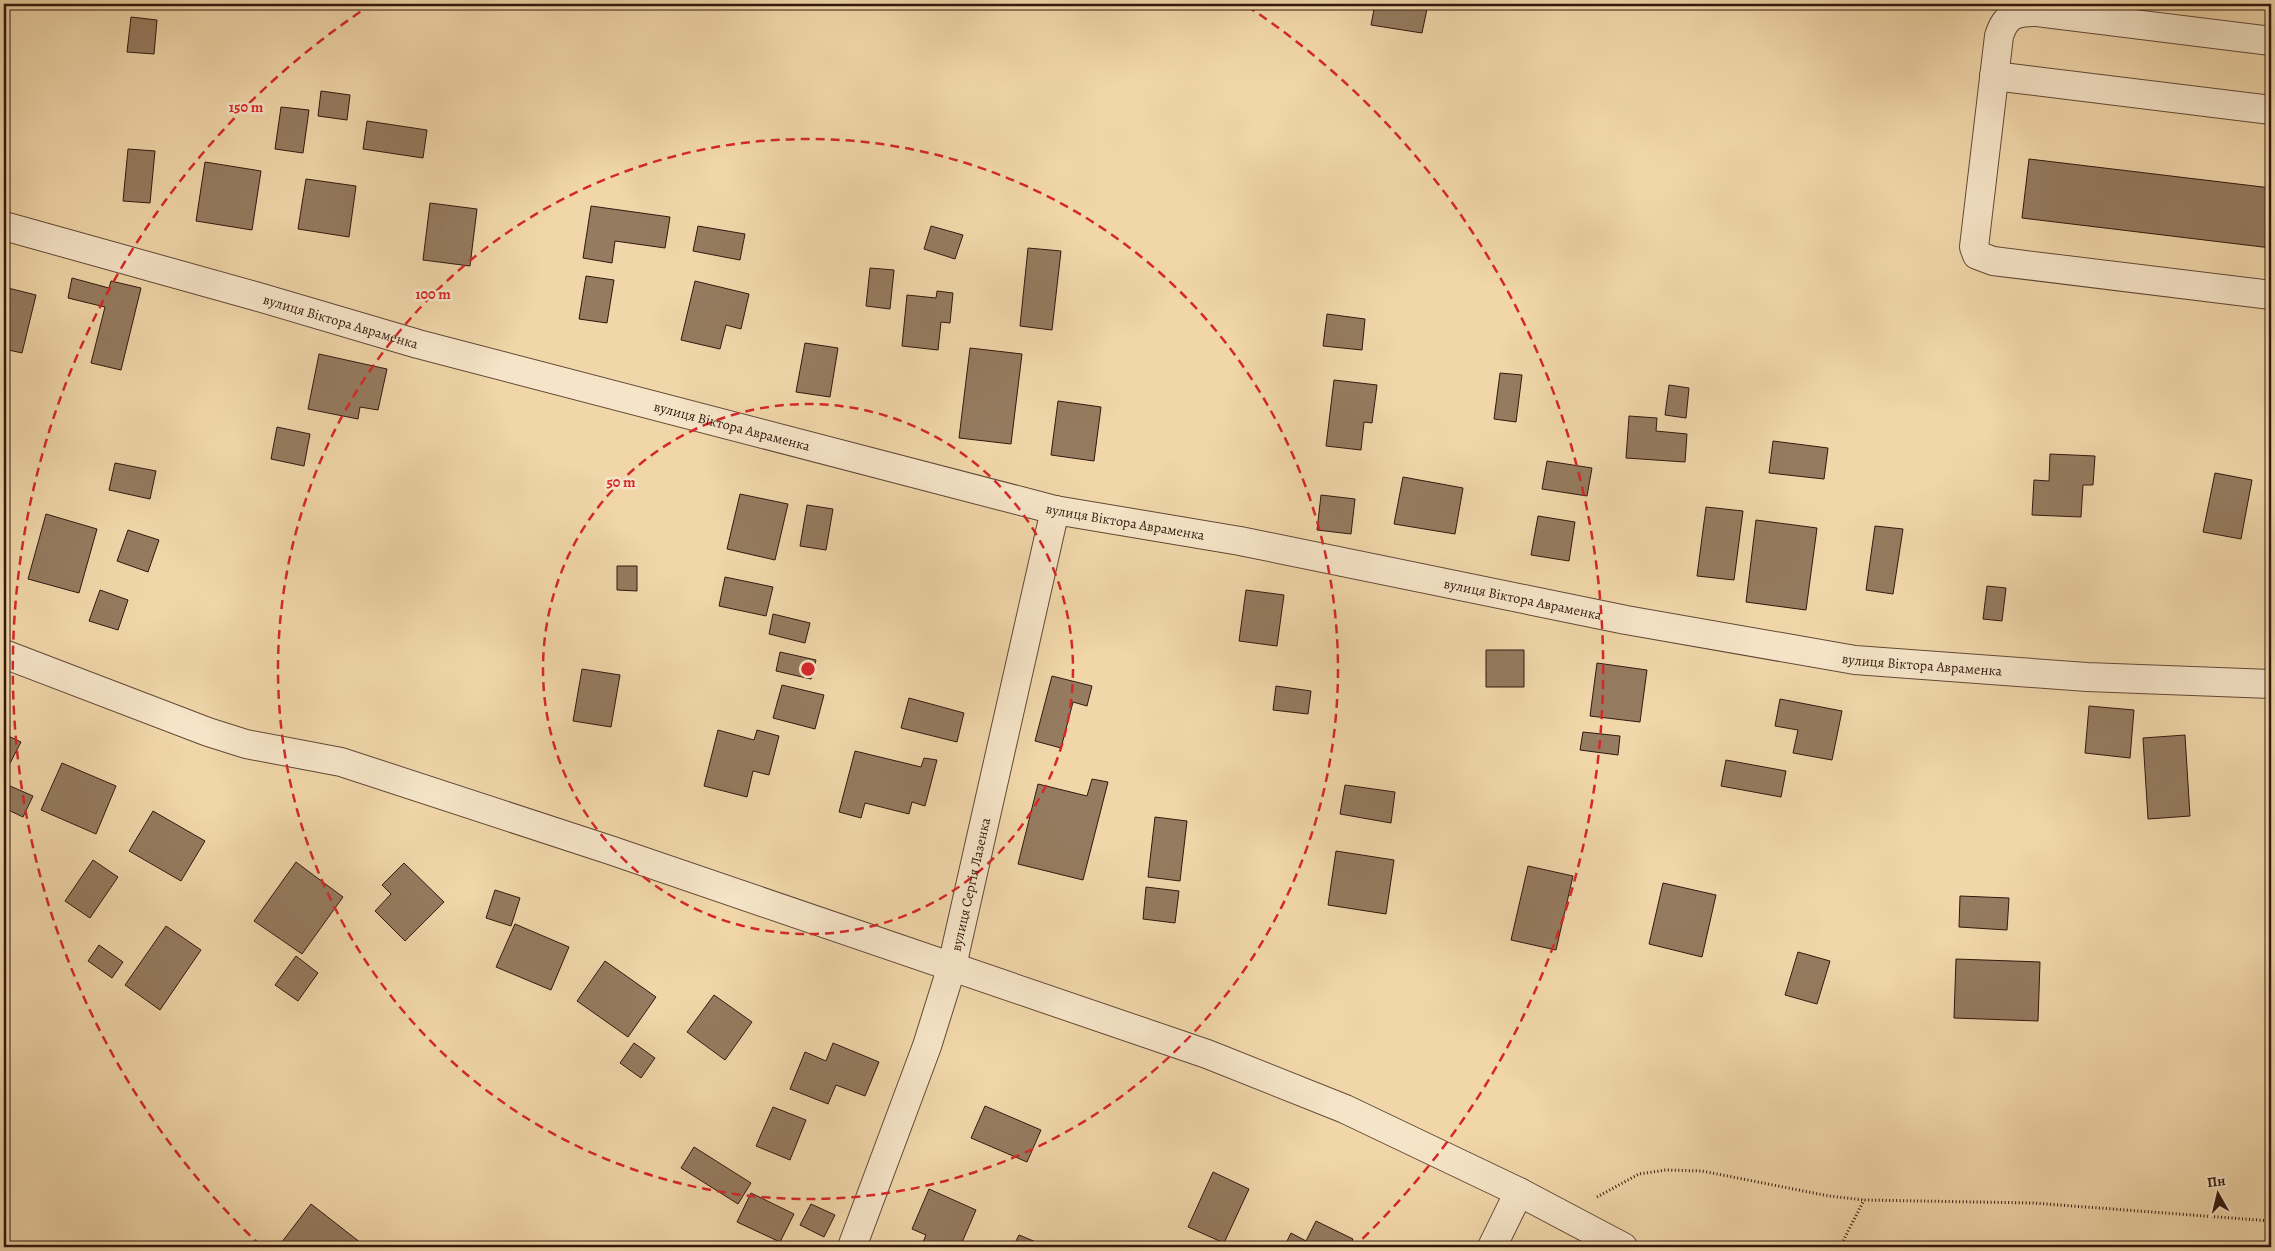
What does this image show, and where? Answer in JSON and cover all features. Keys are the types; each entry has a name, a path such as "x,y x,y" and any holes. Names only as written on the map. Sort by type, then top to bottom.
{"street":[{"path":"2271,41 2022,12 2011,16 2003,24 1994,76 1974,237 1974,248 1977,255 1993,262 2271,296"},
{"path":"1994,76 2271,110"},
{"name":"вулиця Віктора Авраменка","path":"4,226 418,344 1055,510 1240,541 1636,621 1855,660 2077,676 2271,684"},
{"name":"вулиця Сергія Лазенка","path":"852,1247 930,1037 952,966 1055,510"},
{"path":"4,654 208,732 246,744 341,762 952,966 1271,1078 1346,1110 1519,1192 1623,1247"},
{"path":"1492,1247 1519,1192"}],"path":[{"path":"1573,1220 1596,1198 1618,1184 1639,1174 1666,1170 1702,1171 1829,1196 1864,1200 2033,1203 2271,1221"},
{"path":"1840,1247 1864,1200"}],"building":[{"path":"1375,4 1428,4 1422,33 1371,25"},
{"path":"131,17 157,20 154,54 127,52"},
{"path":"321,91 350,95 347,120 318,116"},
{"path":"281,107 309,110 303,153 275,149"},
{"path":"367,121 427,130 423,158 363,149"},
{"path":"128,149 155,151 150,203 123,201"},
{"path":"2029,159 2271,188 2271,248 2022,218"},
{"path":"205,162 261,171 252,230 196,221"},
{"path":"306,179 356,186 349,237 298,229"},
{"path":"430,203 477,209 470,266 423,260"},
{"path":"591,206 670,217 665,248 615,241 612,263 583,258"},
{"path":"698,226 745,234 740,260 693,251"},
{"path":"931,226 963,235 955,259 924,249"},
{"path":"1028,248 1061,251 1052,330 1020,326"},
{"path":"870,268 894,270 890,309 866,306"},
{"path":"586,276 614,280 607,323 579,319"},
{"path":"72,278 109,288 111,281 141,288 121,370 91,363 105,307 68,298"},
{"path":"695,281 749,294 741,329 726,325 720,349 681,340"},
{"path":"4,287 36,295 22,353 4,349"},
{"path":"937,291 953,293 950,323 941,322 938,350 902,346 907,295 936,298"},
{"path":"1327,314 1365,319 1362,350 1323,346"},
{"path":"805,343 838,348 830,397 796,392"},
{"path":"970,348 1022,354 1011,444 959,438"},
{"path":"319,354 387,369 378,410 360,407 358,419 308,409"},
{"path":"1500,373 1522,375 1516,422 1494,419"},
{"path":"1334,380 1377,385 1372,423 1364,422 1361,450 1326,446"},
{"path":"1669,385 1689,388 1686,418 1665,415"},
{"path":"1058,401 1101,407 1094,461 1051,455"},
{"path":"1629,416 1657,418 1656,431 1687,434 1685,462 1626,458"},
{"path":"277,427 310,434 304,466 271,459"},
{"path":"1773,441 1828,448 1824,479 1769,473"},
{"path":"2050,454 2095,456 2093,485 2083,485 2081,517 2032,515 2034,480 2049,481"},
{"path":"1547,461 1592,468 1587,496 1542,489"},
{"path":"115,463 156,471 150,499 109,490"},
{"path":"2215,473 2252,480 2241,539 2203,532"},
{"path":"1403,477 1463,488 1455,534 1394,524"},
{"path":"740,494 788,504 775,560 727,549"},
{"path":"1321,495 1355,499 1351,534 1317,530"},
{"path":"807,505 833,509 826,550 800,546"},
{"path":"1706,507 1743,511 1734,580 1697,576"},
{"path":"46,514 97,529 79,593 28,579"},
{"path":"1538,516 1575,522 1569,561 1531,555"},
{"path":"1756,520 1817,528 1806,610 1746,602"},
{"path":"1875,526 1903,529 1893,594 1866,590"},
{"path":"128,530 159,540 148,572 117,561"},
{"path":"617,566 637,566 637,591 617,590"},
{"path":"725,577 773,587 766,616 719,606"},
{"path":"1987,586 2006,588 2002,621 1983,619"},
{"path":"100,590 128,600 118,630 89,621"},
{"path":"1246,590 1284,595 1277,646 1239,641"},
{"path":"773,614 810,623 805,643 769,634"},
{"path":"1486,650 1524,650 1524,687 1486,687"},
{"path":"780,652 816,660 811,679 776,671"},
{"path":"1597,663 1647,670 1640,722 1590,716"},
{"path":"582,669 620,675 611,727 573,721"},
{"path":"1052,676 1092,686 1087,706 1073,702 1061,748 1035,741"},
{"path":"782,685 824,695 815,729 773,718"},
{"path":"1276,686 1311,691 1308,714 1273,710"},
{"path":"909,698 964,713 957,742 901,728"},
{"path":"1780,699 1842,711 1832,760 1793,753 1798,730 1775,726"},
{"path":"2089,706 2134,710 2130,758 2085,753"},
{"path":"718,730 754,740 757,730 779,736 769,775 753,771 747,797 704,786"},
{"path":"1583,732 1620,736 1618,755 1580,750"},
{"path":"4,734 21,742 4,775"},
{"path":"2185,735 2190,816 2148,819 2143,738"},
{"path":"855,751 921,767 924,758 937,760 925,806 912,802 909,814 865,803 861,818 839,812"},
{"path":"1726,760 1786,771 1781,797 1721,786"},
{"path":"62,763 116,786 96,834 41,810"},
{"path":"1092,779 1108,782 1083,880 1018,864 1038,784 1087,796"},
{"path":"1345,785 1395,792 1391,823 1340,814"},
{"path":"10,786 33,796 23,817 4,808 4,802"},
{"path":"153,811 205,841 181,881 129,851"},
{"path":"1155,817 1187,821 1180,881 1148,877"},
{"path":"1336,851 1394,860 1386,914 1328,905"},
{"path":"93,860 118,877 90,918 65,901"},
{"path":"296,862 343,897 302,954 254,921"},
{"path":"404,863 444,902 405,941 375,911 391,894 382,885"},
{"path":"1528,866 1573,876 1556,950 1511,940"},
{"path":"1663,883 1716,895 1702,957 1649,944"},
{"path":"1146,887 1179,891 1175,923 1143,919"},
{"path":"495,890 520,898 511,926 486,918"},
{"path":"1960,896 2009,898 2007,930 1959,927"},
{"path":"515,924 569,947 551,990 496,967"},
{"path":"166,926 201,950 160,1010 125,985"},
{"path":"99,945 123,962 112,978 88,961"},
{"path":"1798,952 1830,961 1817,1004 1785,995"},
{"path":"296,956 318,973 298,1001 275,985"},
{"path":"1956,959 2040,962 2038,1021 1954,1018"},
{"path":"605,961 656,997 628,1037 577,1001"},
{"path":"714,995 752,1022 725,1060 687,1032"},
{"path":"634,1043 655,1058 641,1078 620,1063"},
{"path":"833,1043 879,1062 865,1096 836,1085 828,1104 790,1089 805,1052 826,1061"},
{"path":"985,1106 1041,1130 1027,1162 971,1138"},
{"path":"773,1107 806,1120 790,1160 756,1146"},
{"path":"694,1147 751,1183 738,1204 681,1168"},
{"path":"1213,1172 1249,1189 1224,1243 1188,1227"},
{"path":"929,1189 976,1210 960,1247 921,1247 926,1235 912,1229"},
{"path":"751,1193 794,1214 780,1242 737,1222"},
{"path":"311,1204 361,1243 357,1247 278,1247"},
{"path":"811,1204 835,1215 824,1237 800,1225"},
{"path":"1316,1221 1353,1239 1349,1247 1284,1247 1291,1233 1306,1241"},
{"path":"1019,1235 1048,1247 1013,1247"}]}
